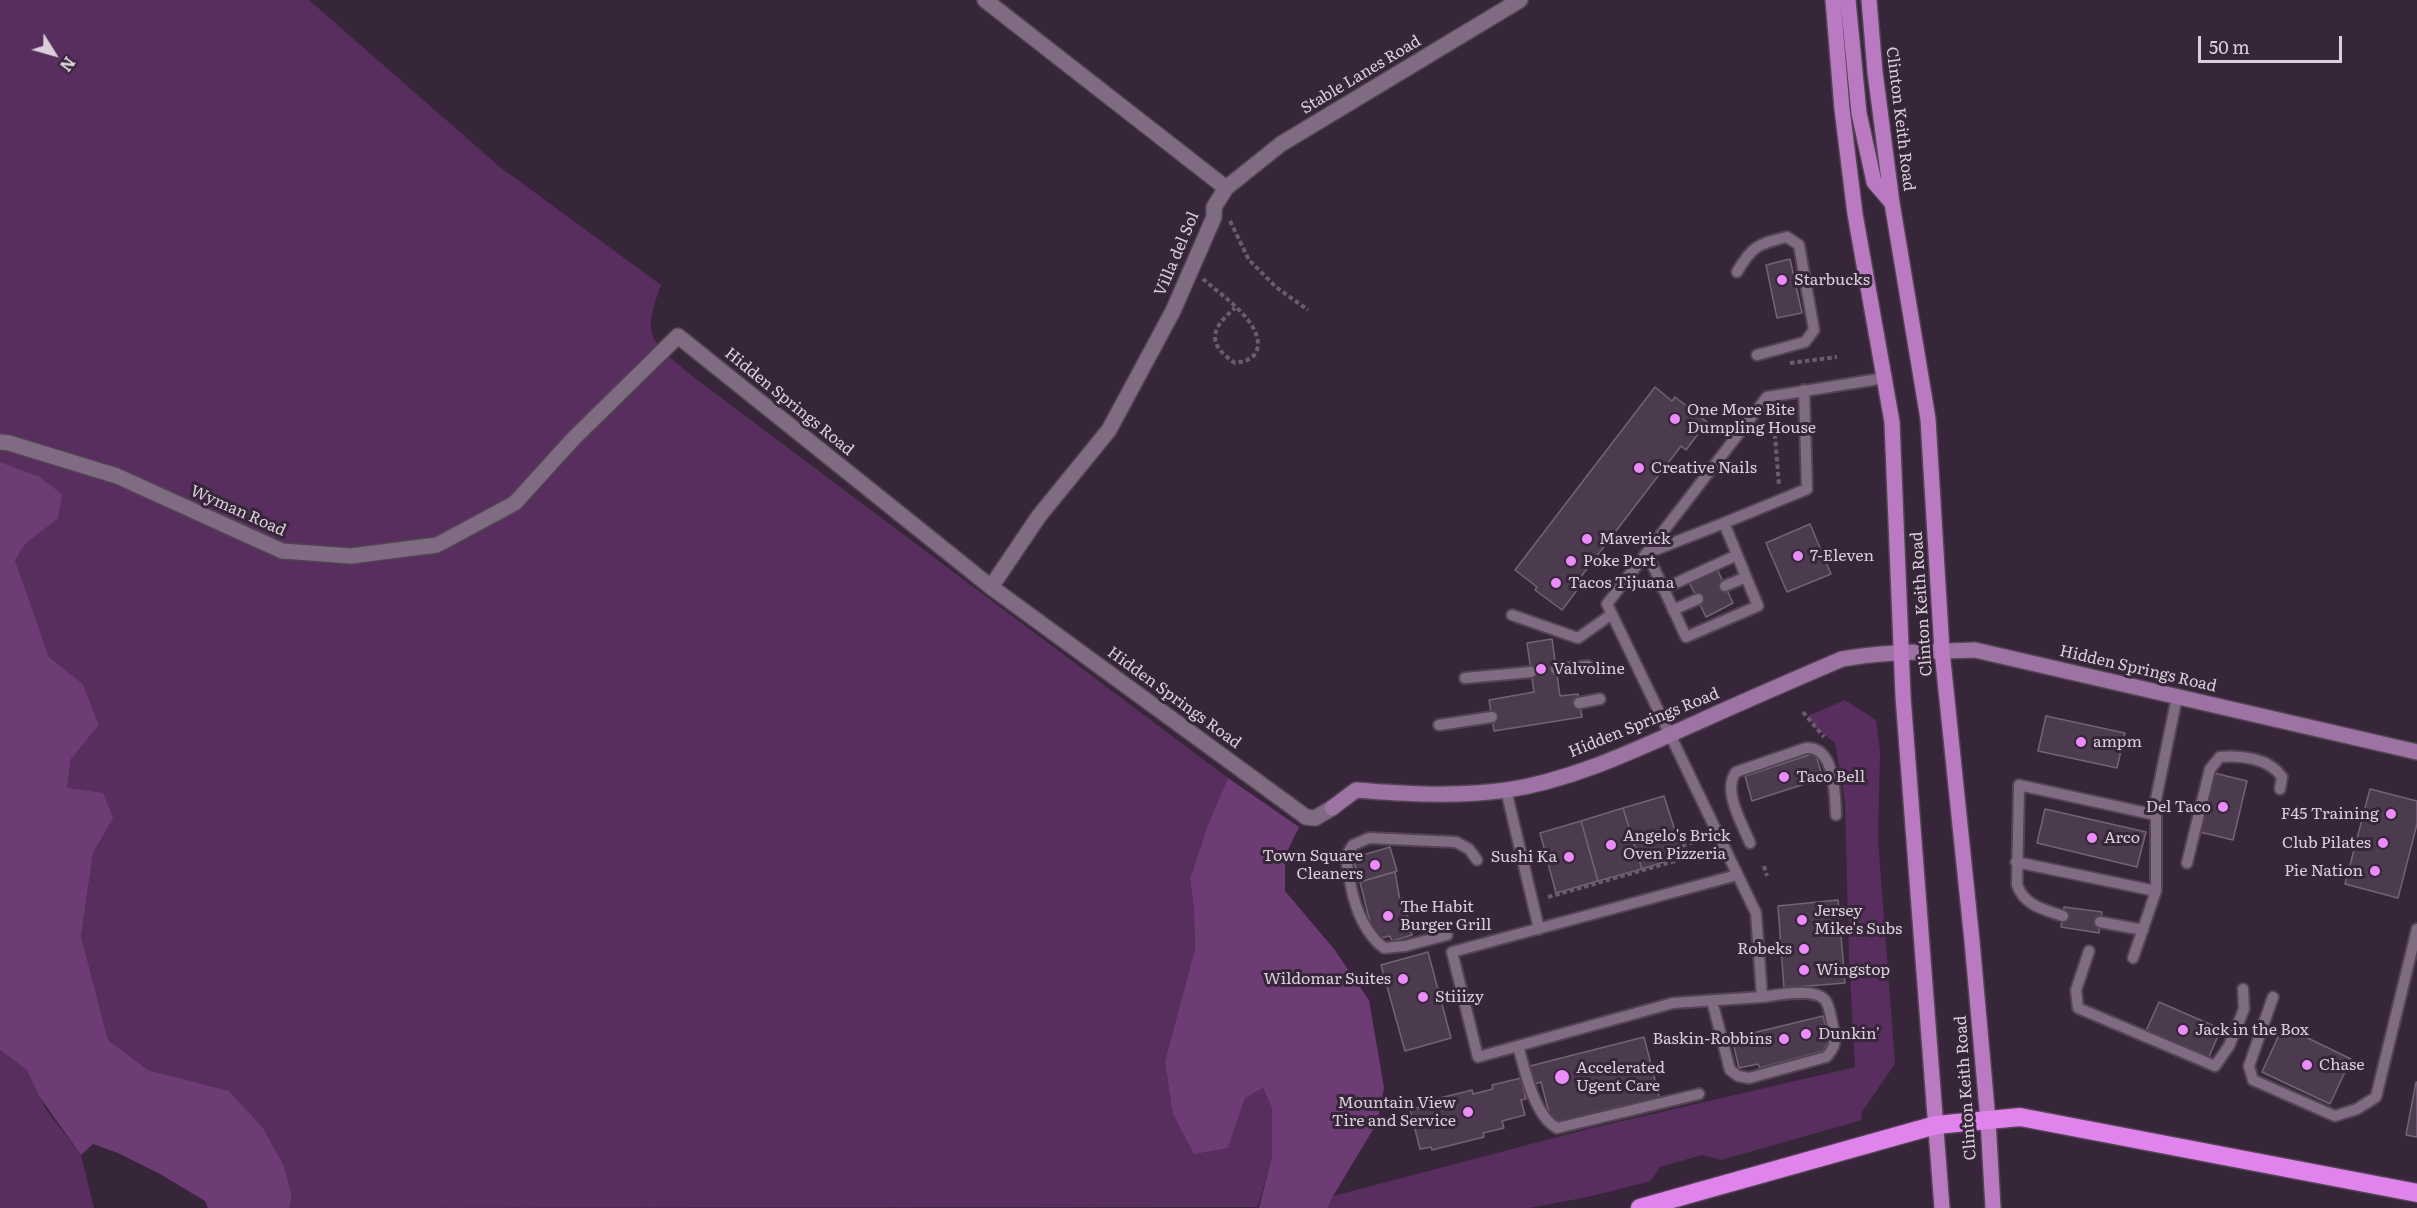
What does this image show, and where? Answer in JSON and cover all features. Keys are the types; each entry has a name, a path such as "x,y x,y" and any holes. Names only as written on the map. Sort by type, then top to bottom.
{"highway":[{"path":"1640,1208 1936,1125 2027,1118 2417,1193"}],"main road":[{"name":"Clinton Keith Road","path":"1833,0 1842,109 1855,214 1892,422 1903,696 1942,1208"},
{"path":"1848,0 1859,114 1874,182 1892,203"},
{"name":"Clinton Keith Road","path":"1869,0 1875,72 1892,203 1928,419 1942,651 1988,1120 1993,1208"}],"street":[{"path":"985,0 1226,188"},
{"name":"Stable Lanes Road","path":"1226,188 1281,144 1520,0"},
{"name":"Villa del Sol","path":"991,587 1039,516 1109,430 1173,311 1214,217 1215,207 1226,188"},
{"name":"Hidden Springs Road","path":"678,336 991,587 1306,817 1315,818 1356,790 1397,794 1445,794 1506,790 1544,782 1669,735 1842,659 1902,653 1975,650 2417,752"},
{"name":"Wyman Road","path":"0,442 117,476 282,551 351,556 437,545 515,503 573,439 678,336"}],"lane":[{"path":"1737,272 1761,243 1787,237 1799,245 1814,330 1805,342 1757,355"},
{"path":"1762,997 1756,913 1607,604 1767,397 1886,378"},
{"path":"1647,553 1807,489 1804,390"},
{"path":"1647,553 1686,637 1758,606 1724,523"},
{"path":"1664,589 1737,555"},
{"path":"1725,586 1746,577"},
{"path":"1673,610 1698,599"},
{"path":"1512,615 1578,638 1612,614"},
{"path":"1556,669 1588,666"},
{"path":"1465,678 1531,672"},
{"path":"2133,958 2156,891 2156,799 2176,697"},
{"path":"1579,703 1600,699"},
{"path":"1439,725 1492,717"},
{"path":"1750,843 1732,796 1730,783 1732,777 1736,772 1806,748 1816,748 1824,754 1835,784 1836,814"},
{"path":"2187,864 2210,769 2220,757 2252,759 2277,768 2282,777 2280,789"},
{"path":"2063,916 2033,906 2026,900 2018,885 2016,862 2019,785 2156,815"},
{"path":"1506,790 1539,929"},
{"path":"1447,935 1404,946 1384,948 1372,939 1360,918 1346,856 1353,845 1369,838 1456,842 1469,849 1477,860"},
{"path":"2016,862 2156,891"},
{"path":"1712,1001 1730,1070 1738,1076 1749,1078 1826,1057 1833,1050 1835,1037 1827,1002 1812,992 1673,1003 1478,1057 1452,952 1737,875"},
{"path":"2100,922 2143,930"},
{"path":"2273,997 2249,1066 2253,1080 2335,1116 2357,1109 2376,1097 2417,929"},
{"path":"2089,951 2076,990 2078,1008 2215,1066 2229,1046 2244,1009 2244,989"},
{"path":"1518,1046 1534,1096 1545,1118 1557,1128 1699,1094"}],"path":[{"path":"1215,207 1230,220 1249,260 1276,287 1308,309"},
{"path":"1191,269 1235,308 1256,329 1259,339 1254,356 1247,361 1235,363 1217,348 1214,336 1220,321 1235,308"},
{"path":"1782,364 1837,357"},
{"path":"1773,412 1779,485"},
{"path":"1548,897 1689,857 1684,846 1693,842"},
{"path":"1764,866 1767,876"}],"shaded area":[{"path":"0,0 309,0 500,167 661,285 651,328 659,346 677,364 1228,778 1209,822 1190,879 1195,949 1165,1061 1228,1148 1245,1098 1263,1088 1272,1108 1272,1156 1258,1207 289,1208 292,1197 284,1166 263,1128 229,1091 148,1070 108,1040 81,936 93,853 112,818 67,788 71,759 99,725 83,684 49,657 15,560 26,543 58,519 38,476 0,462"},
{"path":"0,462 38,476 62,494 58,519 26,543 15,560 49,657 83,684 99,725 71,759 67,788 103,793 113,818 93,853 81,936 108,1040 148,1070 229,1091 263,1128 284,1166 292,1197 289,1208 208,1208 205,1201 160,1174 118,1153 93,1144 81,1155 39,1096 27,1070 0,1050"},
{"path":"1845,700 1876,720 1880,751 1878,839 1895,1064 1861,1113 1862,1120 1721,1160 1702,1155 1660,1167 1651,1181 1588,1197 1529,1208 1328,1208 1333,1196 1588,1129 1855,1067 1849,959 1845,803 1835,743 1816,728 1808,716"},
{"path":"1228,778 1299,827 1285,856 1285,891 1334,949 1369,1000 1384,1088 1377,1123 1328,1208 1259,1208 1272,1156 1272,1108 1263,1088 1245,1098 1228,1148 1194,1154 1173,1114 1165,1061 1195,949 1190,879 1209,822"},
{"path":"0,1050 27,1070 45,1108 81,1155 94,1208 0,1208"}],"building":[{"name":"Starbucks","path":"1790,259 1802,313 1777,318 1766,265"},
{"path":"1655,387 1672,401 1675,397 1707,422 1686,450 1681,446 1580,578 1584,581 1562,610 1535,590 1537,587 1515,570"},
{"name":"7-Eleven","path":"1810,524 1831,574 1787,592 1766,543"},
{"path":"1717,569 1733,603 1706,617 1689,582"},
{"path":"1552,639 1560,696 1578,694 1582,717 1494,731 1489,700 1534,692 1527,643"},
{"name":"ampm","path":"2046,716 2125,733 2117,768 2038,751"},
{"name":"Taco Bell","path":"1815,753 1823,778 1752,801 1745,776"},
{"name":"Del Taco","path":"2214,773 2247,781 2233,840 2200,832"},
{"path":"2370,789 2417,801 2417,824 2398,898 2345,884"},
{"path":"1664,796 1683,856 1642,869 1623,808"},
{"name":"Angelo's Brick Oven Pizzeria","path":"1623,808 1642,869 1598,881 1581,821"},
{"path":"2045,809 2146,832 2137,867 2037,843"},
{"name":"Sushi Ka","path":"1581,821 1598,881 1556,893 1540,833"},
{"name":"Town Square Cleaners","path":"1390,847 1397,871 1360,882 1353,858"},
{"name":"The Habit Burger Grill","path":"1395,872 1401,906 1405,905 1412,935 1392,941 1390,936 1381,938 1371,926 1360,882"},
{"path":"1838,900 1845,983 1784,988 1778,906"},
{"path":"2064,907 2102,912 2099,933 2061,927"},
{"path":"1428,952 1451,1038 1405,1051 1381,965"},
{"name":"Jack in the Box","path":"2159,1002 2221,1029 2208,1059 2146,1031"},
{"path":"1823,1016 1829,1041 1823,1051 1760,1068 1758,1064 1739,1068 1732,1038"},
{"name":"Chase","path":"2283,1026 2351,1059 2330,1104 2262,1072"},
{"path":"1644,1037 1660,1100 1623,1110 1622,1106 1552,1124 1541,1082 1535,1084 1530,1066"},
{"name":"Mountain View Tire and Service","path":"1521,1078 1526,1099 1521,1100 1525,1115 1502,1121 1504,1128 1483,1133 1484,1137 1432,1150 1431,1147 1420,1149 1410,1109 1421,1107 1420,1103 1472,1090 1473,1094 1493,1089 1492,1085"},
{"path":"2417,1082 2417,1137 2406,1135"}],"place":[{"name":"Starbucks","path":"1782,280"},
{"name":"One More Bite Dumpling House","path":"1675,419"},
{"name":"Creative Nails","path":"1639,468"},
{"name":"Maverick","path":"1587,539"},
{"name":"7-Eleven","path":"1798,556"},
{"name":"Poke Port","path":"1571,561"},
{"name":"Tacos Tijuana","path":"1556,583"},
{"name":"Valvoline","path":"1541,669"},
{"name":"ampm","path":"2081,742"},
{"name":"Taco Bell","path":"1784,777"},
{"name":"Del Taco","path":"2223,807"},
{"name":"F45 Training","path":"2391,814"},
{"name":"Arco","path":"2092,838"},
{"name":"Club Pilates","path":"2383,843"},
{"name":"Angelo's Brick Oven Pizzeria","path":"1611,845"},
{"name":"Sushi Ka","path":"1569,857"},
{"name":"Town Square Cleaners","path":"1375,865"},
{"name":"Pie Nation","path":"2375,871"},
{"name":"The Habit Burger Grill","path":"1388,916"},
{"name":"Jersey Mike's Subs","path":"1802,920"},
{"name":"Robeks","path":"1804,949"},
{"name":"Wingstop","path":"1804,970"},
{"name":"Wildomar Suites","path":"1403,979"},
{"name":"Stiiizy","path":"1423,997"},
{"name":"Jack in the Box","path":"2183,1030"},
{"name":"Dunkin'","path":"1806,1034"},
{"name":"Baskin-Robbins","path":"1784,1039"},
{"name":"Chase","path":"2307,1065"},
{"name":"Accelerated Ugent Care","path":"1562,1077"},
{"name":"Mountain View Tire and Service","path":"1468,1112"}]}
